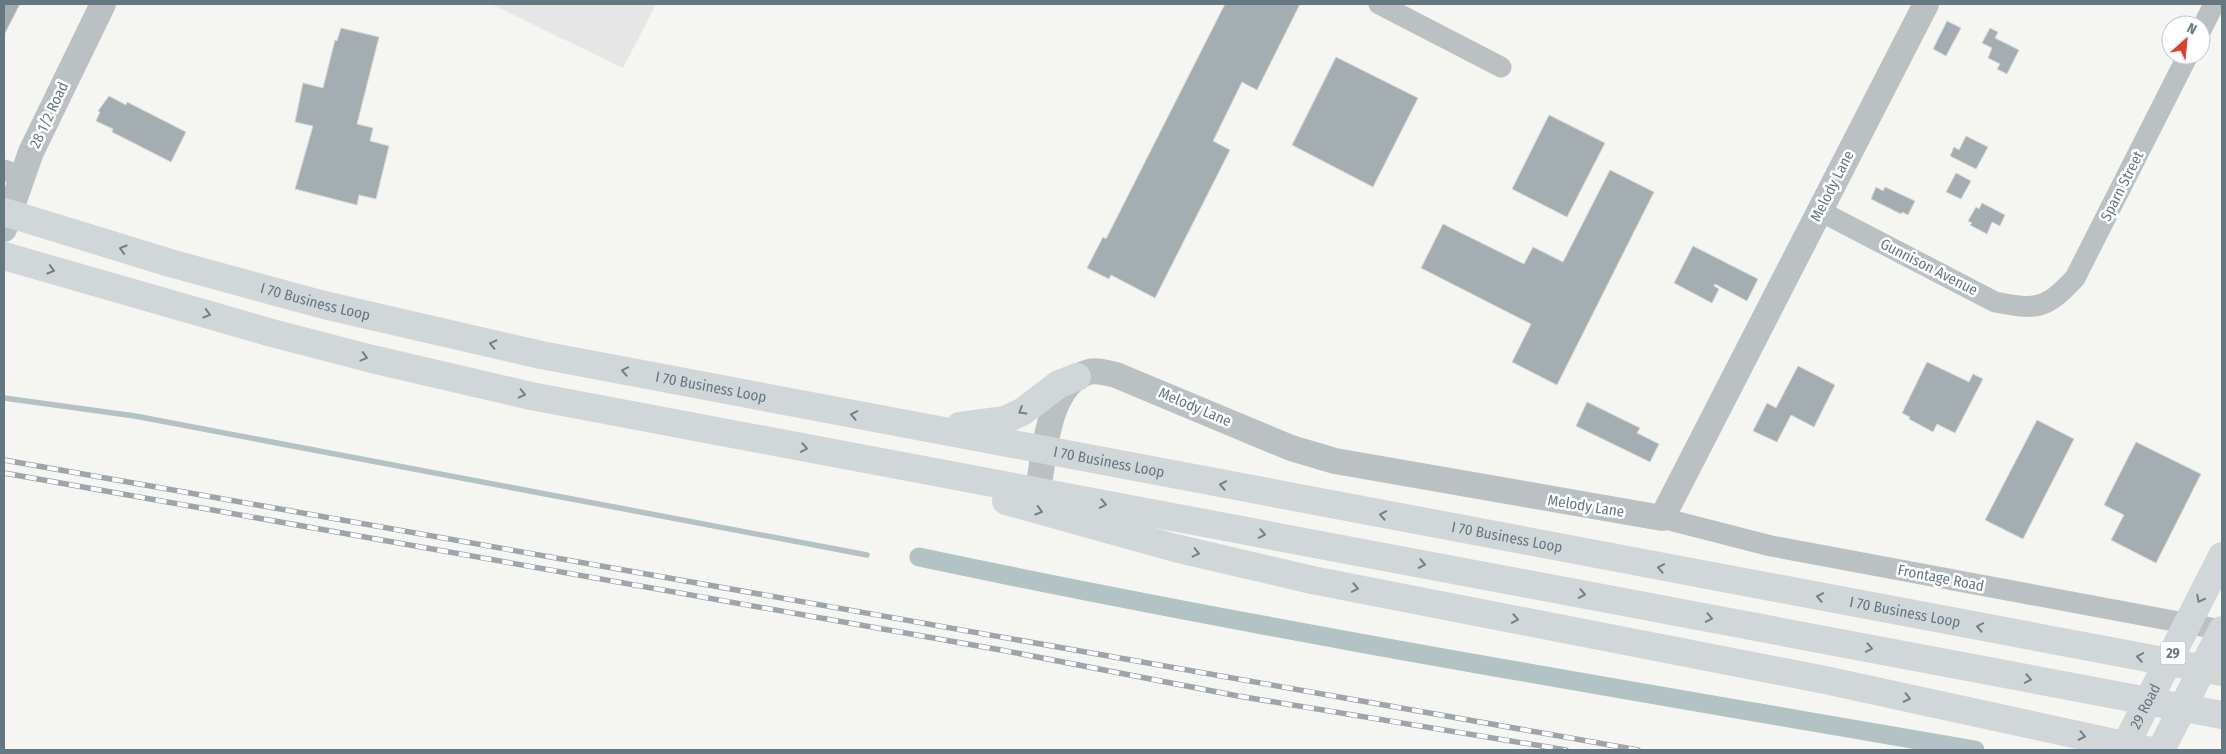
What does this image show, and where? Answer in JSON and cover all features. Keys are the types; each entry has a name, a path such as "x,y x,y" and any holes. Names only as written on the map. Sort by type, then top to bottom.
{"main road":[{"name":"I 70 Business Loop","path":"5,219 324,306 541,355 2222,672"},
{"path":"4,256 272,333 372,359 531,396 2222,715"},
{"path":"901,424 969,426 1005,420 1022,412 1059,384 1077,377"},
{"path":"858,458 1056,516 1175,548 1312,580 1825,680 2132,749"},
{"name":"29 Road","path":"2132,749 2222,556"},
{"name":"29","path":"2161,750 2222,630"},
{"path":"2076,688 2222,703"},
{"path":"2002,719 2065,750"}],"street":[{"name":"28 1/2 Road","path":"5,219 12,173 62,84 103,4"},
{"path":"1379,4 1501,67"},
{"name":"Melody Lane","path":"1077,377 1090,372 1116,375 1291,448 1335,461 1662,518 1926,4"},
{"name":"Sparn Street","path":"2042,305 2059,295 2075,278 2183,65"},
{"name":"Gunnison Avenue","path":"1820,211 1995,302 2020,306 2042,305"},
{"path":"1038,491 1057,401 1077,377"},
{"name":"Frontage Road","path":"1662,518 1771,546 2222,630"}],"shaded area":[{"path":"491,4 656,4 623,68"}],"building":[{"path":"4,4 20,4 4,35"},
{"path":"1225,4 1300,4 1257,90 1242,82 1213,141 1230,150 1155,298 1111,275 1109,279 1087,268 1103,237 1106,239"},
{"path":"1947,21 1961,28 1946,56 1933,49"},
{"path":"341,28 379,37 357,124 373,128 370,141 389,146 376,199 359,195 357,205 295,189 313,126 295,122 303,83 323,88 335,40 337,41"},
{"path":"1990,28 1998,32 1995,38 2019,50 2007,74 1997,69 2000,64 1988,58 1992,48 1982,43"},
{"path":"1336,57 1418,98 1373,187 1292,145"},
{"path":"109,96 126,105 127,102 186,132 171,162 112,132 113,129 96,121 100,112 98,111"},
{"path":"1549,115 1605,143 1567,217 1512,189"},
{"path":"1966,136 1988,147 1976,169 1950,156 1954,147 1959,150"},
{"path":"1610,170 1654,192 1557,385 1512,362 1531,324 1421,268 1443,224 1524,264 1533,247 1563,262"},
{"path":"1956,173 1971,181 1961,199 1946,192"},
{"path":"1876,187 1883,191 1885,187 1915,201 1908,215 1902,212 1901,214 1871,199"},
{"path":"1982,203 2005,215 2000,226 1992,222 1987,234 1970,225 1972,223 1968,221 1976,207 1979,209"},
{"path":"1693,246 1758,279 1747,301 1715,284 1714,286 1719,289 1712,303 1674,283"},
{"path":"1927,362 1969,382 1973,374 1983,379 1955,433 1937,424 1933,432 1902,413"},
{"path":"1798,366 1835,385 1814,427 1791,415 1777,442 1753,431 1767,403 1776,408"},
{"path":"1587,402 1640,428 1637,433 1659,444 1650,462 1576,426"},
{"path":"2037,420 2074,439 2023,539 1985,520"},
{"path":"2136,442 2201,474 2156,563 2111,540 2124,515 2104,505"}],"waterway":[{"path":"4,398 135,416 867,555"},
{"path":"919,557 1314,635 1975,750"}],"railway":[{"path":"4,460 1638,750"},
{"path":"4,473 1001,650 1238,696 1566,750"}]}
